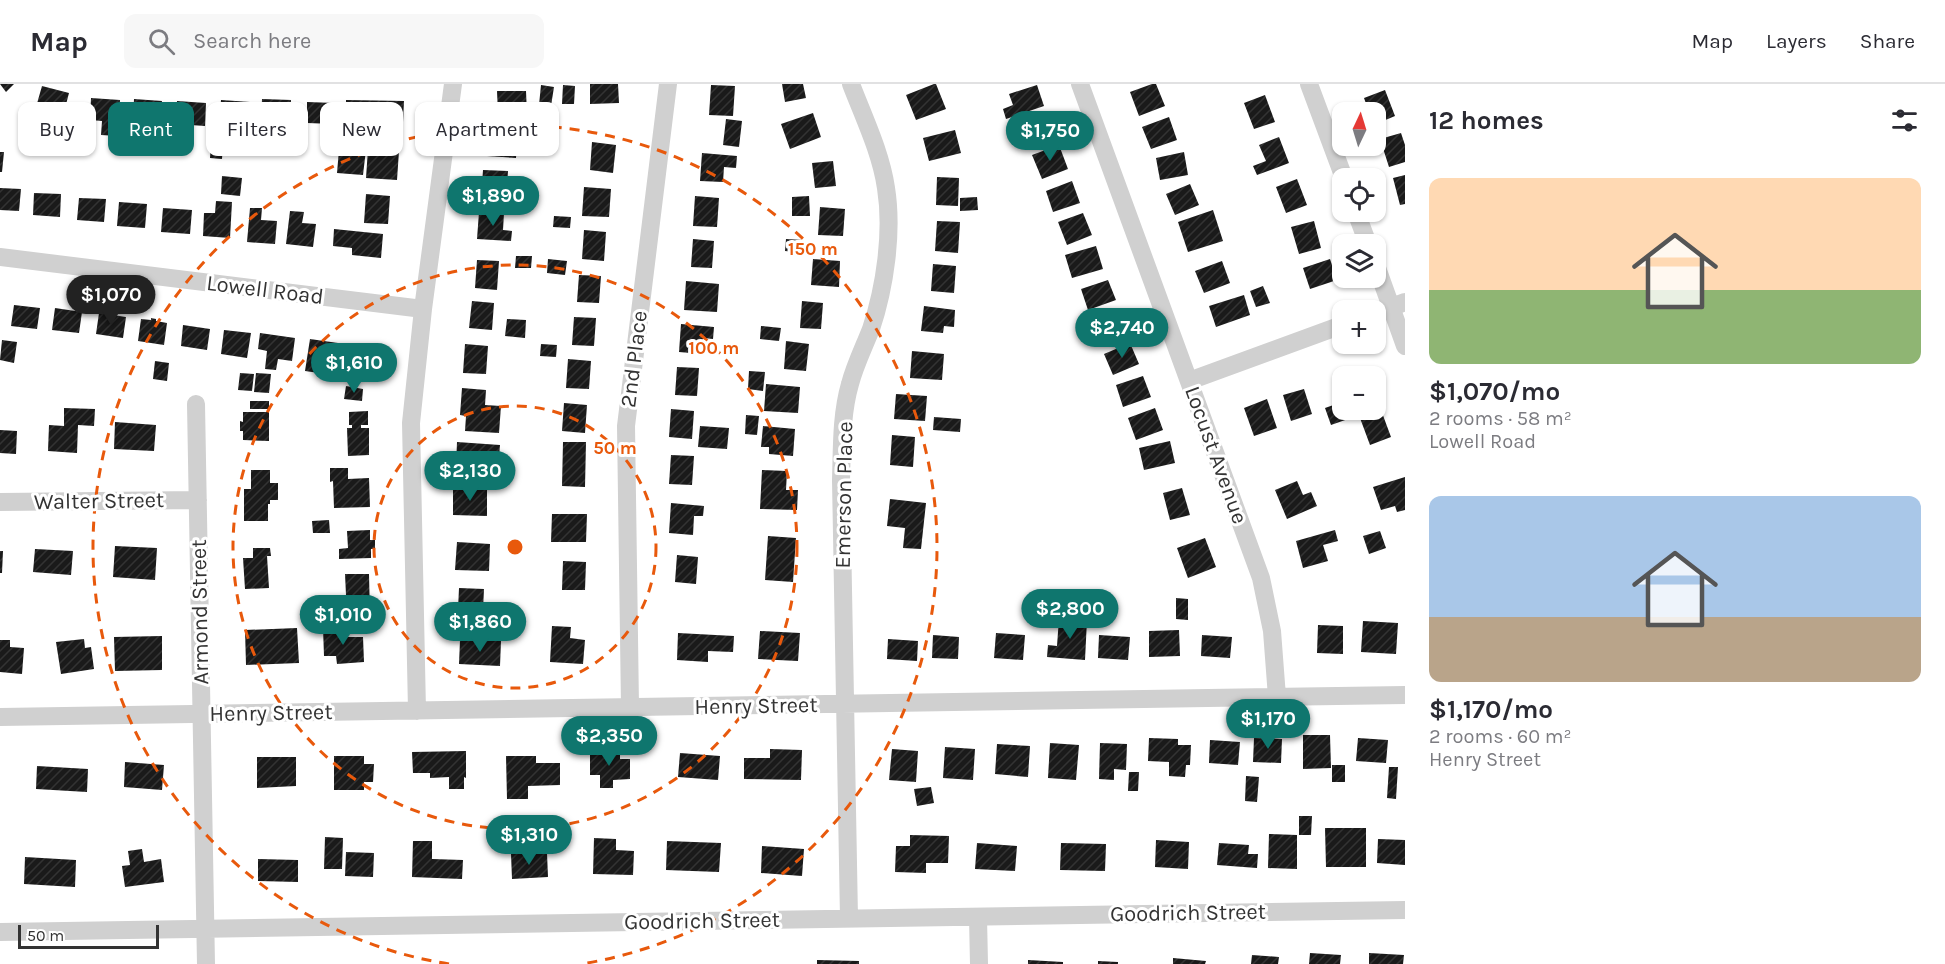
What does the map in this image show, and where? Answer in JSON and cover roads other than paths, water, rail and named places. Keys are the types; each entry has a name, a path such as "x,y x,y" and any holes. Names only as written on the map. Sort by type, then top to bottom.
{"street":[{"path":"417,711 411,423 423,309 453,84"},
{"name":"2nd Place","path":"630,707 626,426 668,84"},
{"name":"Emerson Place","path":"849,918 841,480 844,408 882,290 888,220 886,188 878,157 851,84"},
{"name":"Locust Avenue","path":"1080,84 1261,578 1272,631 1277,697"},
{"path":"1309,84 1340,168"},
{"name":"Lowell Road","path":"0,257 423,309"},
{"path":"1384,288 1405,346"},
{"path":"1189,381 1332,329"},
{"name":"Armond Street","path":"196,404 206,964"},
{"name":"Walter Street","path":"0,502 198,500"},
{"name":"Henry Street","path":"0,717 1405,695"},
{"name":"Goodrich Street","path":"0,932 1405,910"},
{"path":"978,916 979,964"}]}
